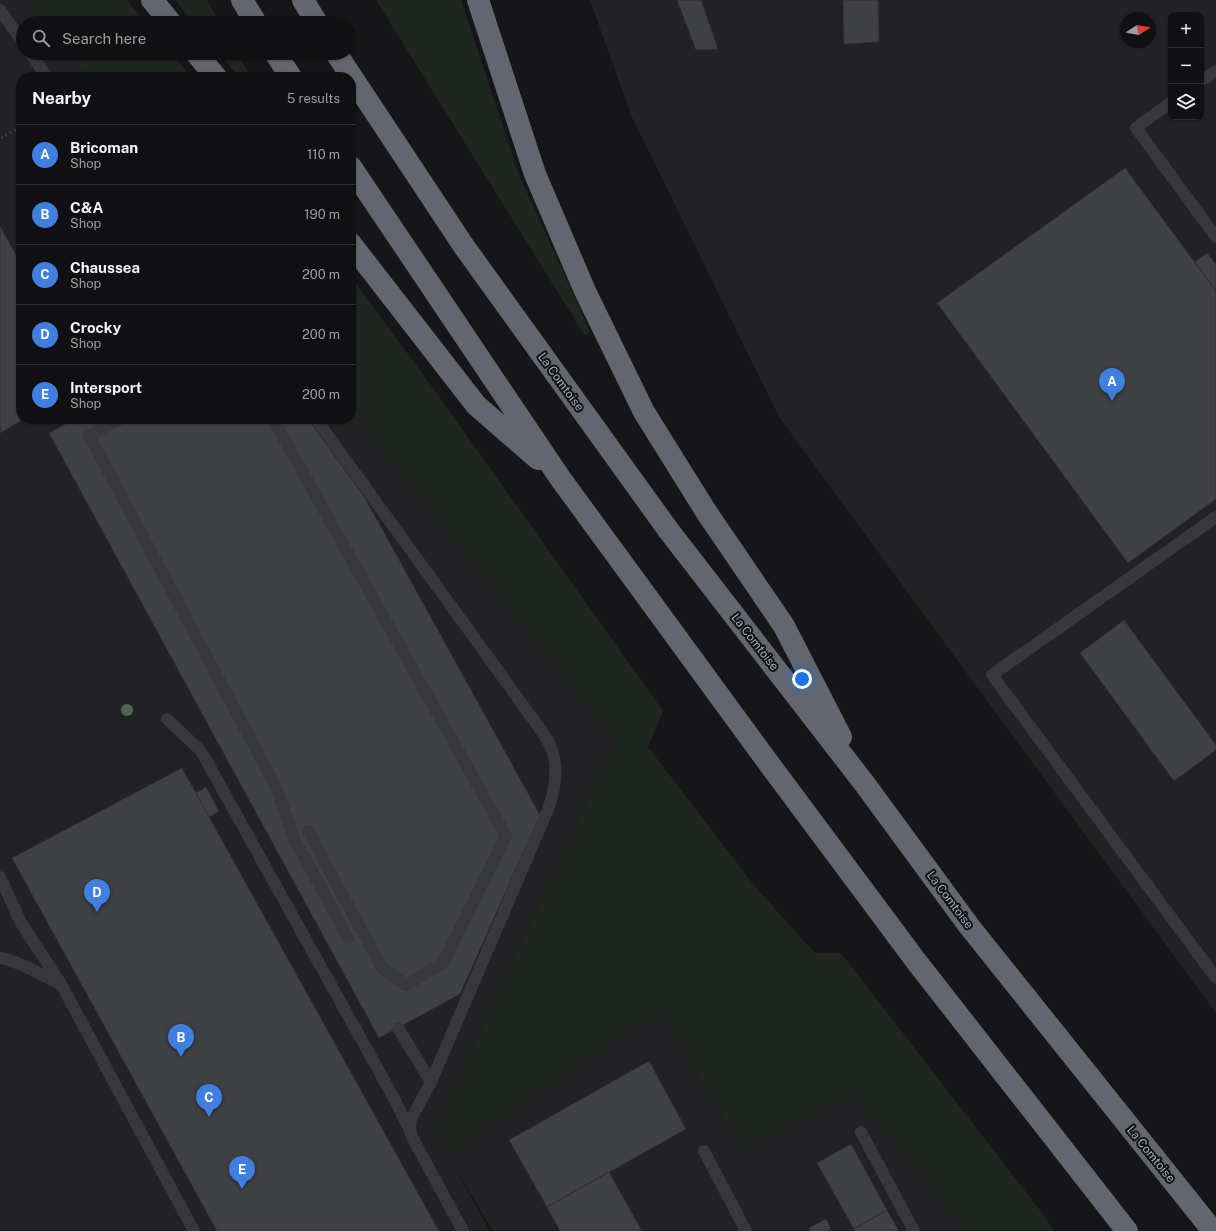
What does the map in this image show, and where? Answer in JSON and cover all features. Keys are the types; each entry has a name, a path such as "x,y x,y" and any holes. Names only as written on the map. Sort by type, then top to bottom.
{"highway":[{"path":"152,0 165,16"},
{"path":"242,0 252,16"},
{"path":"302,0 312,16"},
{"path":"478,0 535,174 585,291 644,412 707,513 784,626 864,783"},
{"path":"202,60 212,72"},
{"path":"280,60 288,72"},
{"name":"La Comtoise","path":"341,60 349,72"},
{"name":"La Comtoise","path":"356,83 463,245 669,532 864,783 970,926 1213,1231"},
{"path":"356,174 560,478 767,761 916,961 1127,1231"},
{"path":"356,250 476,405 560,478"}],"lane":[{"path":"0,10 16,32"},
{"path":"35,60 43,72"},
{"path":"1204,79 1216,71"},
{"path":"1168,104 1136,128 1216,237"},
{"path":"112,424 89,436 275,785 294,838 348,938"},
{"path":"276,424 506,836 443,963 406,985 382,968 308,831"},
{"path":"320,424 543,733 552,751 556,769 554,790 549,807 431,1082 411,1119 411,1135"},
{"path":"1216,517 992,675 1216,978"},
{"path":"167,718 201,751 395,1100 411,1135 463,1231"},
{"path":"0,877 21,923 61,984 194,1231"},
{"path":"0,958 6,958 61,984"},
{"path":"398,1028 431,1082"},
{"path":"861,1132 914,1231"},
{"path":"704,1151 746,1231"}],"path":[{"path":"1,138 16,130"}],"shaded area":[{"path":"0,0 26,0 39,16 16,16 16,60 74,60 83,72 16,72 16,424 356,424 356,416 616,739 434,1131 447,1153 660,1011 742,1150 854,1092 969,1231 493,1231 456,1170 490,1231 0,1231"},
{"path":"26,0 127,0 140,16 39,16"},
{"path":"175,0 207,0 216,16 188,16"},
{"path":"376,0 461,0 519,175 590,331 585,336"},
{"path":"590,0 1216,0 1216,1013 779,417 631,115"},
{"path":"74,60 177,60 187,72 83,72"},
{"path":"225,60 241,60 248,72 235,72"},
{"path":"356,284 433,388 663,711 648,747 757,889 815,953 841,953 1043,1214 1054,1231 969,1231 854,1093 742,1150 660,1011 447,1154 434,1131 616,739 356,416"}],"building":[{"path":"677,0 701,0 718,49 696,50"},
{"path":"843,0 878,0 879,42 844,44"},
{"path":"1125,168 1216,291 1216,499 1128,563 937,303"},
{"path":"0,226 16,255 16,424 0,433"},
{"path":"1207,253 1216,264 1216,291 1195,262"},
{"path":"66,424 312,424 365,498 540,815 460,994 379,1038 49,433"},
{"path":"1124,620 1216,745 1216,750 1174,781 1080,653"},
{"path":"182,768 439,1231 217,1231 12,858"},
{"path":"206,787 219,811 209,817 196,793"},
{"path":"649,1061 686,1129 547,1207 509,1140"},
{"path":"851,1144 887,1210 854,1229 817,1163"},
{"path":"609,1172 642,1231 560,1231 547,1207"},
{"path":"887,1210 899,1231 855,1231 854,1229"},
{"path":"826,1219 831,1229 827,1231 811,1231 809,1228"}],"place":[{"name":"Bricoman","path":"1112,401"},
{"name":"Crocky","path":"97,912"},
{"name":"C&A","path":"181,1057"},
{"name":"Chaussea","path":"209,1117"},
{"name":"Intersport","path":"242,1189"}]}
